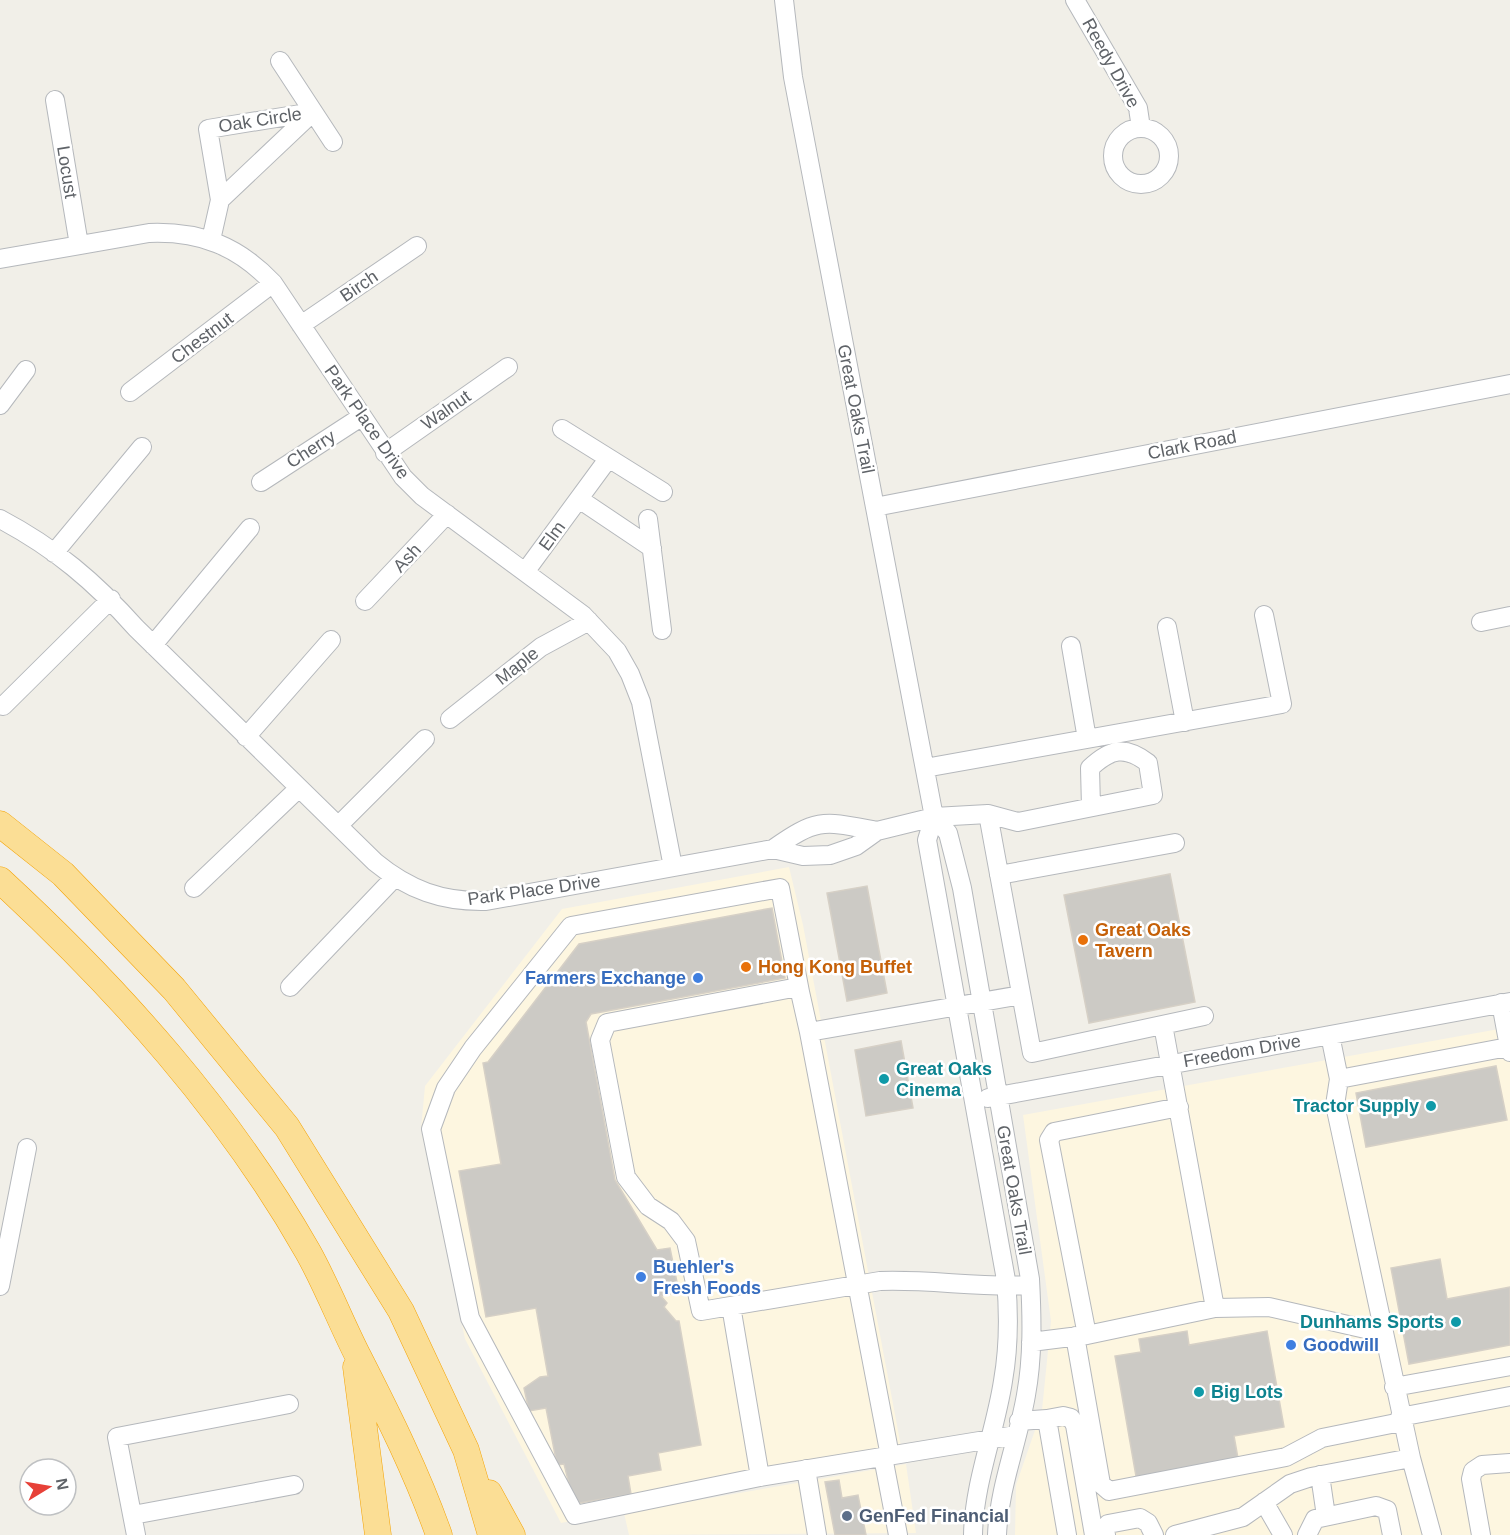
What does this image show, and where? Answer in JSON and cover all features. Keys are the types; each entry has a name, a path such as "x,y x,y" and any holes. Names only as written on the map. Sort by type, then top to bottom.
{"highway":[{"path":"0,824 63,874 174,989 287,1127 401,1311 466,1450 512,1535"},
{"path":"0,880 111,989 200,1094 233,1138 308,1253 417,1475 440,1535"},
{"path":"353,1346 378,1535"},
{"path":"466,1450 491,1535"}],"street":[{"name":"Great Oaks Trail","path":"784,0 786,38 793,77 934,817 927,840 1007,1287 1009,1343 1003,1383 978,1486 973,1535"},
{"name":"Reedy Drive","path":"1075,0 1138,108 1141,128"},
{"name":"Oak Circle","path":"280,61 333,142"},
{"name":"Locust","path":"55,100 79,245"},
{"name":"Oak Circle","path":"220,200 313,112"},
{"name":"Oak Circle","path":"211,240 220,200 208,129 313,112"},
{"name":"Park Place Drive","path":"0,259 149,233 173,232 211,240 240,253 273,284 385,453 415,489 589,621 617,651 630,674 641,702 673,867"},
{"name":"Birch","path":"301,325 417,246"},
{"name":"Chestnut","path":"130,392 273,284"},
{"name":"Walnut","path":"385,453 508,367"},
{"path":"0,405 26,370"},
{"name":"Clark Road","path":"875,507 1510,384"},
{"name":"Cherry","path":"261,482 361,417"},
{"path":"562,429 663,492"},
{"path":"54,552 142,447"},
{"name":"Elm","path":"525,572 608,459"},
{"path":"579,499 652,548"},
{"name":"Ash","path":"365,601 447,514"},
{"name":"Park Place Drive","path":"0,519 54,552 101,588 153,645 338,826 394,878 430,895 474,901 773,849 810,825 828,823 877,831"},
{"path":"648,519 662,630"},
{"path":"153,645 250,528"},
{"path":"3,706 111,599"},
{"path":"925,768 1282,704 1264,615"},
{"path":"1480,622 1510,616"},
{"name":"Maple","path":"450,718 541,647 589,621"},
{"path":"1167,627 1185,722"},
{"path":"246,737 331,640"},
{"path":"1071,646 1087,739"},
{"path":"338,826 425,739"},
{"path":"194,888 299,788"},
{"name":"Park Place Drive","path":"773,849 803,856 830,855 856,846 877,831 934,817 988,814 1018,822 1091,807"},
{"path":"988,814 1032,1053 1204,1016"},
{"name":"Great Oaks Trail","path":"934,817 948,833 962,888 1030,1285 1031,1342 1027,1385 1001,1502 997,1535"},
{"path":"999,875 1175,843"},
{"path":"290,987 394,878"},
{"path":"898,1535 886,1456 809,1032 780,888 571,926 459,1068 446,1088 431,1128 470,1318 575,1515 760,1477 886,1456 989,1440 1018,1428 1063,1416 1071,1418 1075,1425 1094,1535"},
{"path":"800,992 793,988 607,1023 600,1040 626,1177 648,1206 671,1221 686,1241 701,1311 855,1285 906,1280 1007,1287 1030,1285"},
{"path":"809,1032 1021,995"},
{"path":"1339,1079 1509,1049 1505,1003"},
{"name":"Freedom Drive","path":"975,1101 1505,1003"},
{"path":"1162,1025 1215,1308"},
{"path":"1329,1035 1339,1079 1335,1105 1401,1419 1432,1535"},
{"path":"1179,1107 1054,1132 1049,1140 1081,1336 1101,1484 1109,1491 1286,1457 1322,1438 1510,1396"},
{"path":"0,1286 27,1148"},
{"path":"731,1306 760,1477"},
{"path":"1031,1342 1081,1336 1215,1308 1269,1306 1383,1333"},
{"path":"1394,1387 1510,1366"},
{"path":"136,1535 117,1437 289,1404"},
{"path":"1047,1419 1067,1535"},
{"path":"1175,1535 1243,1517 1290,1484 1320,1475 1411,1458"},
{"path":"1481,1535 1471,1479 1473,1471 1482,1465 1510,1463"},
{"path":"806,1469 818,1535"},
{"path":"1320,1475 1326,1516"},
{"path":"133,1515 294,1485"},
{"path":"1264,1502 1283,1535"},
{"path":"1307,1535 1315,1519 1376,1506 1387,1510 1392,1535"},
{"path":"1106,1535 1105,1530 1108,1524 1140,1518 1148,1523 1154,1535"}],"shaded area":[{"path":"789,867 803,925 903,1457 561,1523 465,1339 421,1129 425,1086 562,909"},
{"path":"1510,1027 1510,1535 1015,1535 1016,1485 1042,1410 1051,1321 1023,1115"},
{"path":"906,1464 916,1533 629,1535 624,1513"}],"building":[{"path":"1170,874 1195,1002 1089,1023 1064,895"},
{"path":"867,886 887,993 847,1001 827,893"},
{"path":"772,908 785,978 591,1014 586,1022 615,1180 657,1250 670,1248 679,1292 661,1296 667,1303 664,1307 676,1321 679,1321 701,1445 658,1453 661,1470 628,1476 631,1494 574,1504 564,1464 557,1465 546,1408 529,1411 524,1388 540,1377 548,1376 536,1308 486,1317 459,1171 501,1164 483,1063 488,1062 579,944"},
{"name":"Great Oaks Cinema","path":"901,1041 913,1108 866,1116 855,1050"},
{"name":"Tractor Supply","path":"1496,1066 1507,1120 1366,1147 1356,1093"},
{"name":"Dunhams Sports","path":"1440,1259 1447,1299 1510,1287 1510,1345 1409,1364 1391,1268"},
{"name":"Big Lots","path":"1187,1331 1189,1345 1267,1331 1284,1427 1234,1436 1239,1464 1137,1482 1115,1356 1141,1352 1139,1339"},
{"name":"GenFed Financial","path":"839,1480 842,1498 858,1495 866,1535 835,1535 825,1482"}],"place":[{"name":"Great Oaks Tavern","path":"1083,940"},
{"name":"Hong Kong Buffet","path":"746,967"},
{"name":"Farmers Exchange","path":"698,978"},
{"name":"Great Oaks Cinema","path":"884,1079"},
{"name":"Tractor Supply","path":"1431,1106"},
{"name":"Buehler's Fresh Foods","path":"641,1277"},
{"name":"Dunhams Sports","path":"1456,1322"},
{"name":"Goodwill","path":"1291,1345"},
{"name":"Big Lots","path":"1199,1392"},
{"name":"GenFed Financial","path":"847,1516"}]}
